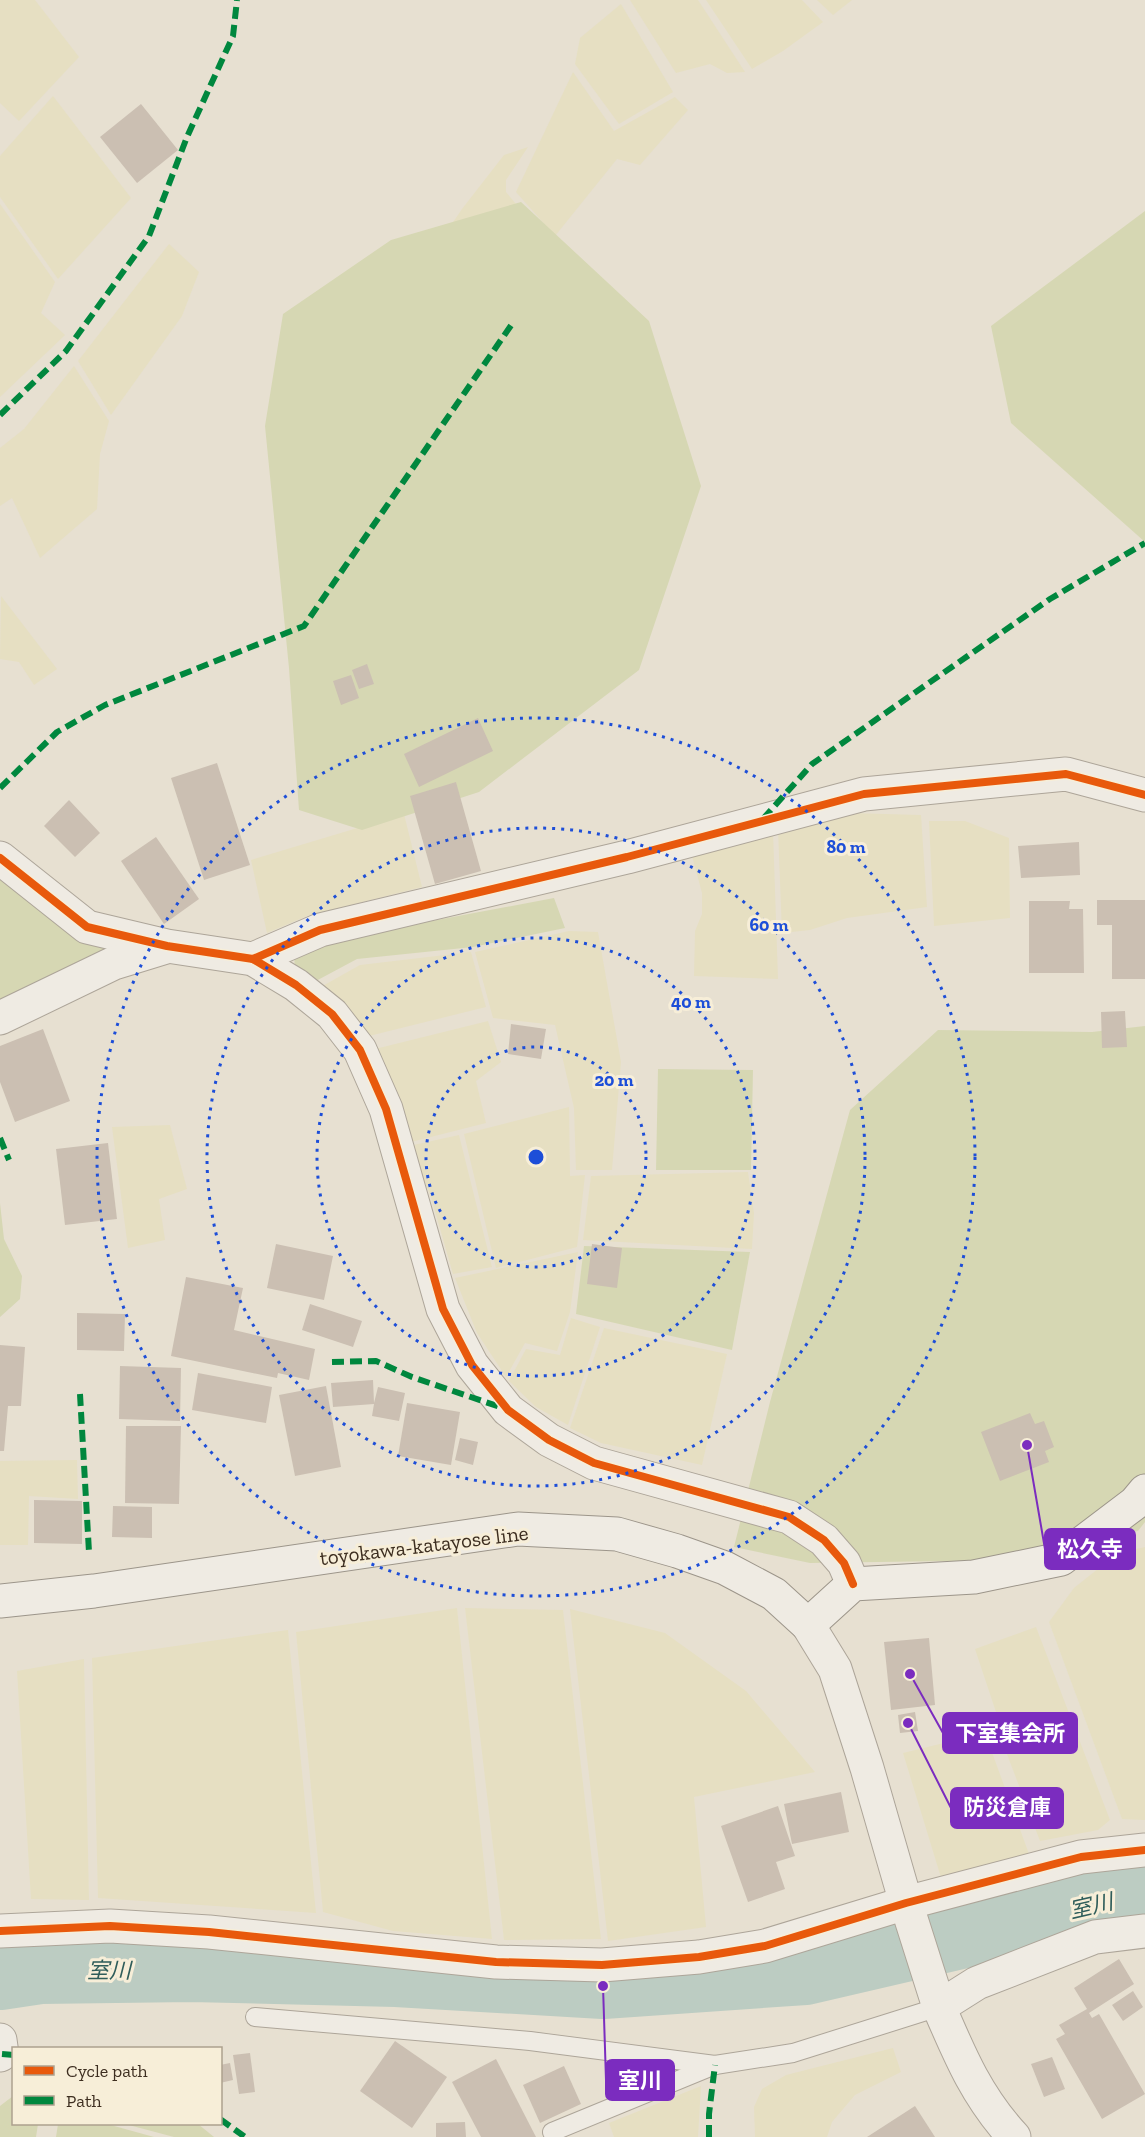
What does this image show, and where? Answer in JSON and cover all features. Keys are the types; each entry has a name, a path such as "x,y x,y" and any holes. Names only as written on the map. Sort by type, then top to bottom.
{"street":[{"path":"253,959 320,930 627,857 864,794 1066,774 1145,795"},
{"path":"0,858 87,927 167,946 253,959 296,985 332,1014 360,1050 386,1109 443,1309 472,1365 508,1410 549,1440 594,1463 789,1517 824,1540 844,1563 854,1584"},
{"path":"0,1018 114,963 167,946"},
{"path":"808,1625 854,1584 974,1577 1061,1559 1135,1503 1145,1491"},
{"name":"toyokawa-katayose line","path":"0,1601 94,1591 518,1529 617,1534 677,1551 725,1568 774,1594 808,1625 835,1669 939,2007 965,2067 994,2116 1014,2137"},
{"path":"0,1931 110,1926 209,1932 496,1962 602,1965 699,1957 765,1946 906,1903 1081,1857 1145,1850"},
{"path":"939,2007 977,1983 1095,1937 1145,1931"},
{"path":"0,2040 2,2054 0,2055"}],"lane":[{"path":"552,2132 715,2065 793,2053 939,2007"},
{"path":"255,2017 530,2041 715,2065"}],"shaded area":[{"path":"0,0 35,0 79,57 19,121 0,103"},
{"path":"630,0 698,0 745,72 727,73 710,64 676,73"},
{"path":"706,0 802,0 823,22 783,51 752,69"},
{"path":"817,0 852,0 833,15"},
{"path":"621,4 673,92 619,124 575,64 580,38"},
{"path":"573,72 614,131 675,97 688,110 640,165 617,159 555,236 516,192"},
{"path":"53,96 131,198 58,279 0,197 0,156"},
{"path":"528,147 506,180 506,192 553,248 417,275 462,209 504,155"},
{"path":"0,204 55,282 41,313 65,335 0,397"},
{"path":"169,244 199,272 182,316 111,415 78,361"},
{"path":"74,366 109,421 100,454 97,509 40,558 12,498 0,506 0,448 24,429"},
{"path":"1,596 57,669 34,685 19,662 0,659"},
{"path":"849,813 921,815 927,907 847,918 810,930 782,933 778,829"},
{"path":"404,814 422,887 307,916 267,933 251,860"},
{"path":"929,821 965,821 1009,838 1010,918 934,926"},
{"path":"773,831 778,979 694,976 695,931 702,914 702,893 692,856"},
{"path":"569,931 598,932 621,1062 612,1170 576,1170 574,1108 555,1025 493,1018 475,952"},
{"path":"471,952 486,1007 369,1036 348,1006 319,988 360,965"},
{"path":"488,1021 501,1062 476,1081 486,1123 407,1143 375,1049"},
{"path":"569,1107 570,1176 585,1175 577,1247 496,1268 464,1134"},
{"path":"170,1125 187,1189 159,1199 165,1240 128,1248 112,1127"},
{"path":"459,1135 492,1267 453,1274 431,1197 409,1146"},
{"path":"748,1172 754,1213 752,1249 583,1240 591,1176"},
{"path":"578,1252 570,1312 557,1351 525,1343 506,1377 477,1333 455,1278"},
{"path":"571,1318 600,1327 568,1425 536,1407 509,1381 526,1349 560,1355"},
{"path":"604,1328 727,1354 702,1465 601,1443 570,1428"},
{"path":"77,1460 78,1499 29,1496 28,1545 0,1545 0,1461"},
{"path":"1145,1547 1145,1820 1122,1819 1049,1622 1074,1588 1118,1553"},
{"path":"457,1608 492,1939 393,1931 323,1912 296,1632"},
{"path":"465,1608 563,1610 601,1939 504,1940"},
{"path":"570,1609 665,1633 746,1691 815,1772 694,1797 706,1927 608,1941"},
{"path":"1036,1627 1110,1820 1098,1830 1040,1841 994,1720 998,1718 975,1649"},
{"path":"288,1630 316,1913 98,1898 92,1658"},
{"path":"84,1659 89,1900 31,1899 17,1671"},
{"path":"985,1733 1029,1854 942,1881 903,1753"},
{"path":"893,2048 901,2072 855,2095 832,2122 827,2137 755,2137 754,2107 762,2089 786,2075"},
{"path":"701,2086 698,2137 614,2137 609,2123"}],"green space":[{"path":"521,202 649,321 701,486 639,670 479,792 362,830 299,810 289,668 265,426 283,314 391,240"},
{"path":"1145,211 1145,542 1011,423 991,326"},
{"path":"0,874 109,944 107,955 0,1008"},
{"path":"554,898 565,928 473,947 357,959 314,982 295,970 294,954 325,941"},
{"path":"1145,1026 1145,1522 1138,1531 1014,1560 810,1563 734,1547 770,1402 850,1110 938,1030 1092,1032"},
{"path":"658,1069 753,1070 751,1170 656,1170"},
{"path":"0,1203 4,1239 22,1276 20,1299 0,1317"},
{"path":"584,1246 750,1252 732,1350 576,1314"},
{"path":"12,2097 12,2125 38,2125 36,2137 0,2137 0,2106"},
{"path":"58,2125 111,2125 154,2137 56,2137"},
{"path":"129,2125 199,2125 214,2137 174,2137"}],"building":[{"path":"141,104 178,150 137,183 100,137"},
{"path":"367,664 374,684 359,689 352,670"},
{"path":"351,675 359,698 341,705 333,681"},
{"path":"478,718 493,751 419,787 404,754"},
{"path":"217,763 250,865 204,880 171,778"},
{"path":"456,782 481,871 435,884 410,796"},
{"path":"69,800 100,833 75,857 44,826"},
{"path":"156,837 199,899 164,924 121,861"},
{"path":"1079,842 1080,875 1021,878 1018,846"},
{"path":"1097,900 1145,900 1145,979 1112,979 1112,925 1097,925"},
{"path":"1029,901 1070,901 1069,909 1083,909 1084,973 1029,973"},
{"path":"1125,1011 1127,1047 1102,1048 1101,1012"},
{"path":"511,1024 546,1029 541,1059 508,1054"},
{"path":"43,1029 70,1101 15,1122 0,1082 0,1046"},
{"path":"108,1143 117,1219 65,1225 56,1149"},
{"path":"276,1244 333,1256 324,1300 267,1288"},
{"path":"592,1244 622,1248 617,1288 587,1284"},
{"path":"186,1277 243,1288 234,1330 315,1349 309,1380 278,1373 277,1378 171,1356"},
{"path":"310,1304 362,1321 353,1347 302,1330"},
{"path":"77,1313 125,1314 124,1351 77,1350"},
{"path":"0,1345 25,1347 21,1406 8,1406 4,1451 0,1451"},
{"path":"120,1366 181,1368 180,1421 119,1419"},
{"path":"198,1373 272,1387 266,1423 192,1410"},
{"path":"373,1380 374,1403 378,1387 405,1393 399,1421 372,1416 374,1404 333,1407 331,1383"},
{"path":"326,1386 341,1467 295,1476 279,1395"},
{"path":"407,1403 460,1412 451,1465 398,1456"},
{"path":"1030,1413 1035,1424 1044,1421 1054,1447 1045,1451 1049,1462 1000,1481 981,1432"},
{"path":"126,1426 181,1426 179,1504 125,1503"},
{"path":"460,1438 478,1442 473,1465 455,1460"},
{"path":"34,1500 82,1501 82,1544 34,1543"},
{"path":"113,1506 152,1507 152,1538 112,1537"},
{"path":"929,1638 935,1705 891,1710 884,1642"},
{"path":"915,1712 918,1731 900,1733 898,1715"},
{"path":"841,1792 849,1832 792,1844 784,1804"},
{"path":"778,1806 795,1856 776,1862 785,1889 748,1902 721,1826"},
{"path":"1119,1959 1134,1984 1089,2013 1092,2018 1099,2014 1145,2094 1102,2119 1056,2039 1065,2034 1059,2025 1087,2009 1074,1988"},
{"path":"1133,1991 1143,2007 1123,2021 1112,2005"},
{"path":"395,2041 447,2077 412,2128 360,2091"},
{"path":"250,2053 255,2092 239,2094 233,2055"},
{"path":"1052,2057 1065,2089 1044,2097 1031,2064"},
{"path":"496,2059 536,2137 481,2137 452,2082"},
{"path":"230,2063 233,2080 222,2083 222,2065"},
{"path":"564,2066 581,2104 540,2123 523,2085"},
{"path":"915,2106 935,2137 867,2137"},
{"path":"465,2122 466,2137 436,2137 436,2123"}],"waterway":[{"name":"室川","path":"0,1977 40,1971 191,1969 396,1974 603,1986 805,1972 1145,1893"}],"marked path":[{"path":"0,415 66,351 149,236 187,137 233,36 237,0"},
{"path":"0,788 57,732 105,705 304,626 512,324"},
{"path":"763,819 812,764 1050,599 1145,543"},
{"path":"0,1138 9,1160"},
{"path":"332,1362 376,1361 412,1377 506,1409"},
{"path":"80,1394 89,1552"},
{"path":"2,2054 12,2055"},
{"path":"709,2137 709,2114 715,2065"},
{"path":"222,2120 245,2137"}],"cycle path":[{"path":"253,959 320,930 627,857 864,794 1066,774 1145,795"},
{"path":"0,858 87,927 167,946 253,959 296,985 332,1014 360,1050 386,1109 443,1309 472,1365 508,1410 549,1440 594,1463 789,1517 824,1540 844,1563 853,1584"},
{"path":"0,1931 110,1926 209,1932 496,1962 602,1965 699,1957 765,1946 906,1903 1081,1857 1145,1850"}],"place":[{"name":"松久寺","path":"1027,1445"},
{"name":"下室集会所","path":"910,1674"},
{"name":"防災倉庫","path":"908,1723"},
{"name":"室川","path":"603,1986"}]}
